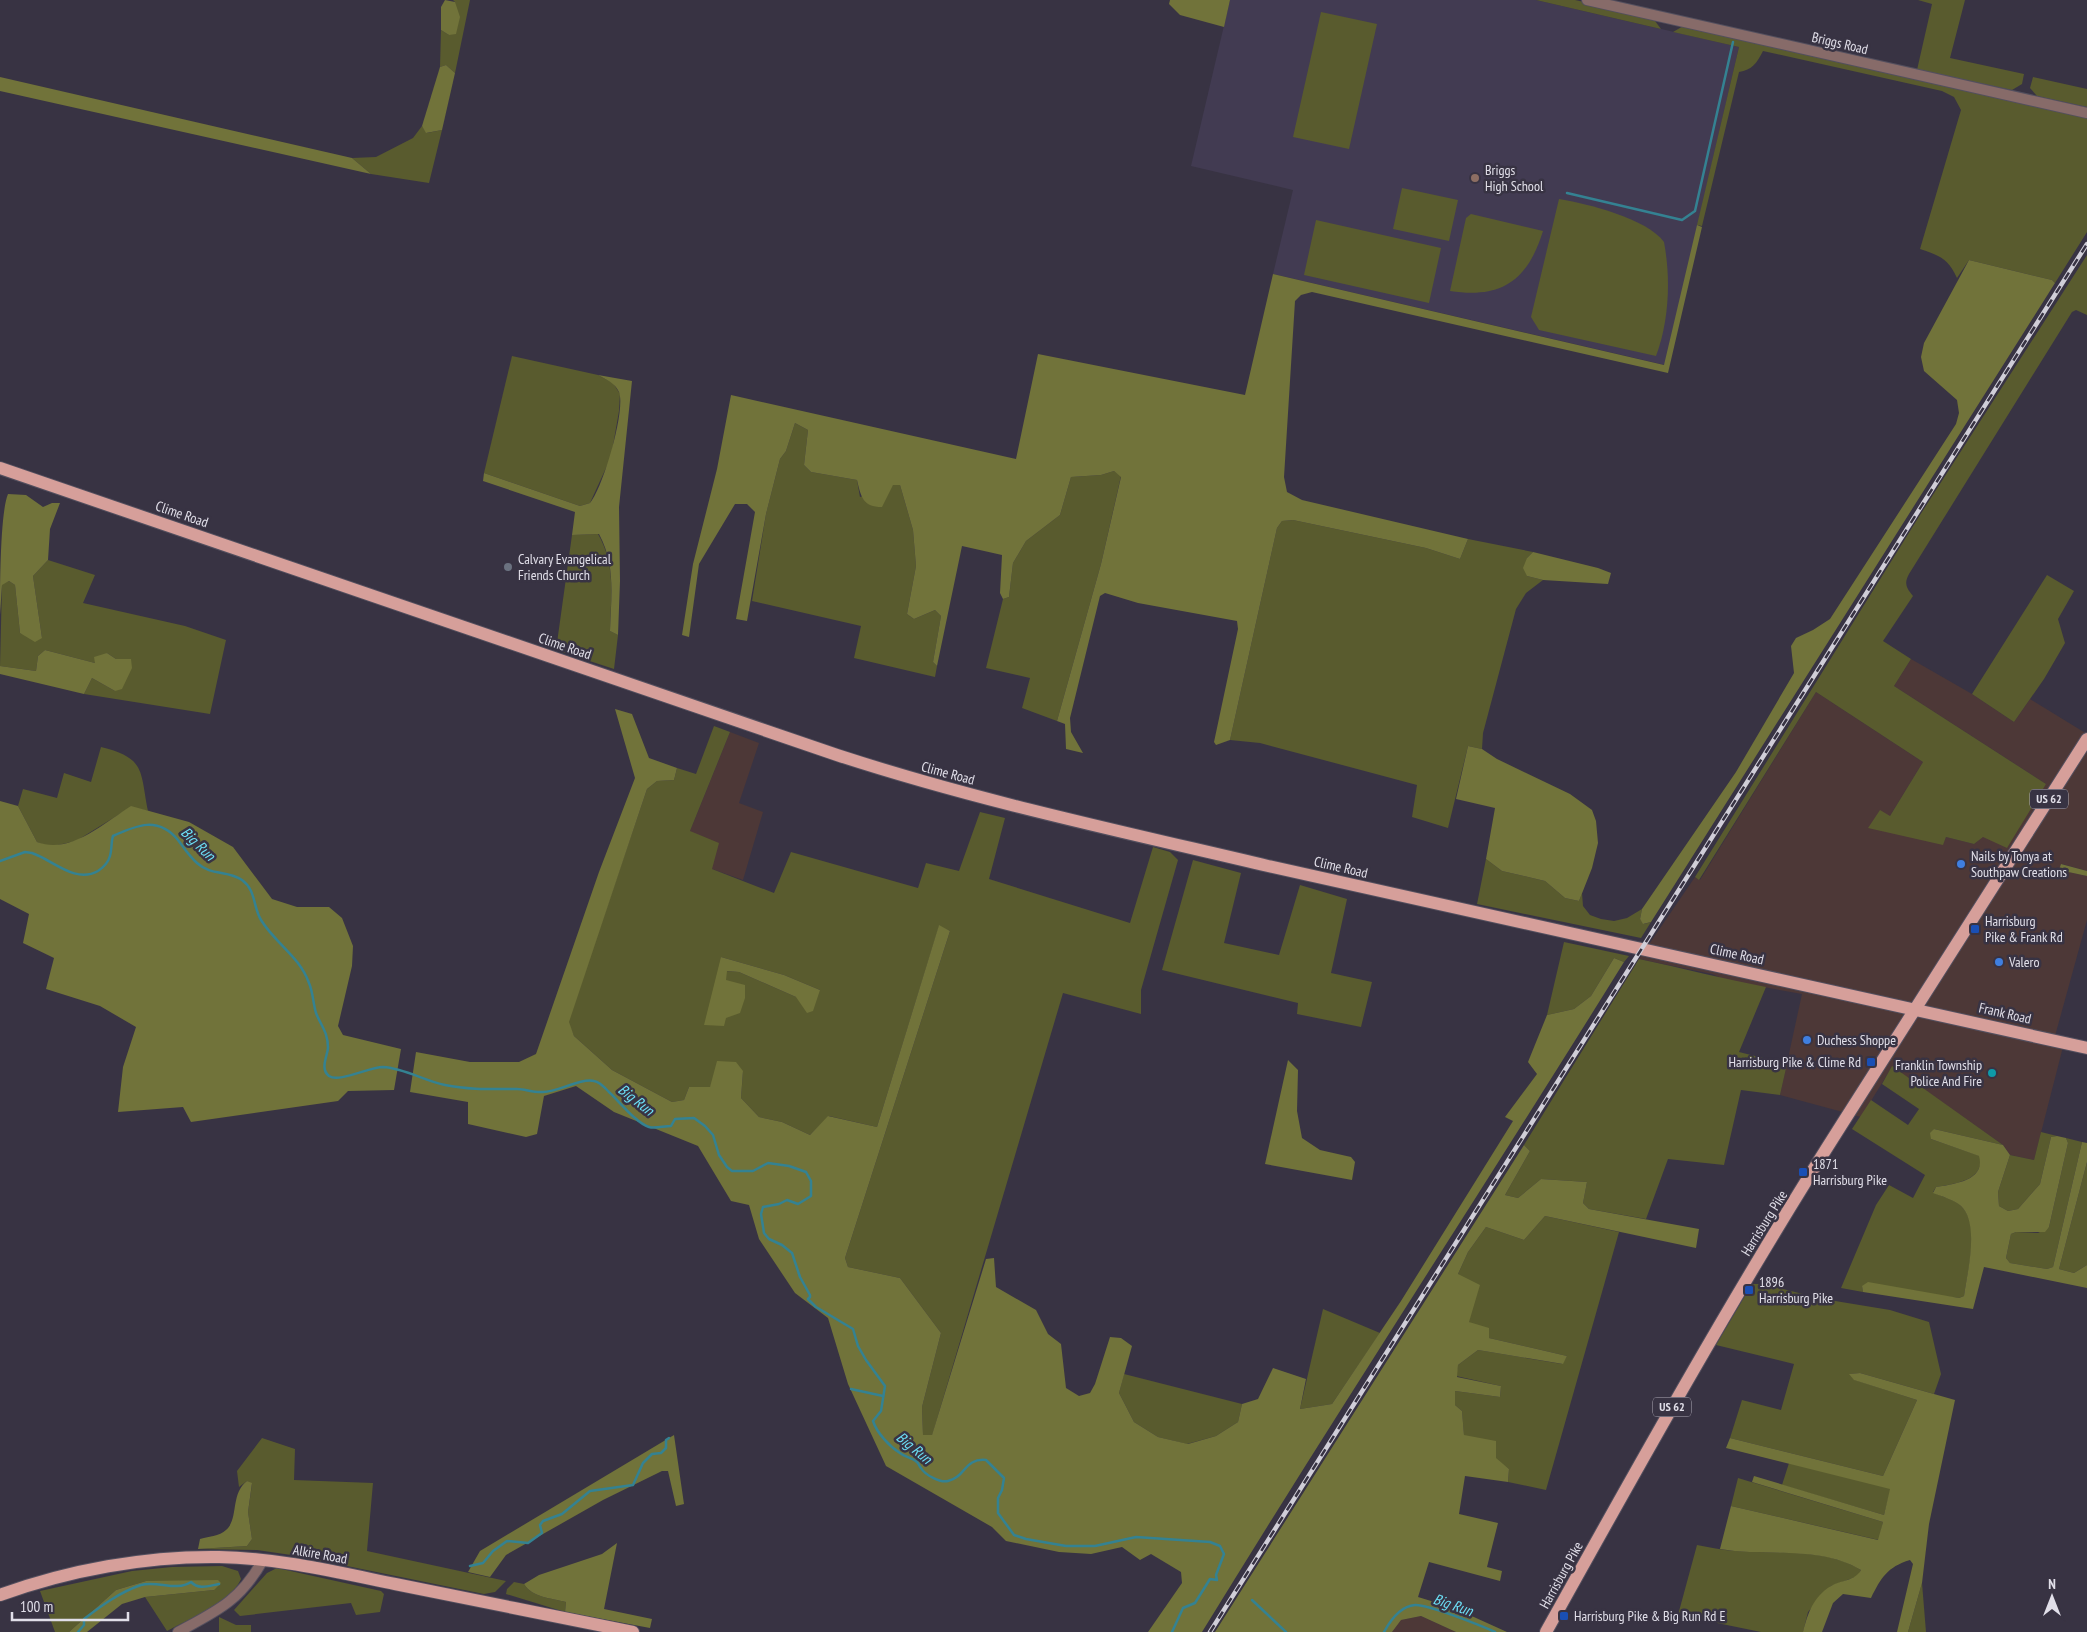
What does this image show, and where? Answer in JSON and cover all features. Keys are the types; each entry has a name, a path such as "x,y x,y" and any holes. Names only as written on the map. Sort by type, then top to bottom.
{"main road":[{"name":"Clime Road","path":"0,468 828,752 909,778 1043,813 1447,907 1916,1008"},
{"name":"Harrisburg Pike","path":"1546,1632 1675,1402 1840,1126 2087,739"},
{"name":"Frank Road","path":"1916,1008 2087,1048"},
{"name":"Alkire Road","path":"0,1595 71,1574 122,1565 201,1557 262,1560 316,1568 633,1632"}],"street":[{"name":"Briggs Road","path":"1587,0 2087,113"},
{"path":"178,1632 221,1609 240,1594 262,1560"}],"shaded area":[{"name":"Briggs High School","path":"1230,0 1536,0 1739,47 1665,365 1273,274 1293,190 1191,166"},
{"path":"1911,659 1972,694 2014,722 2030,699 2087,734 2087,871 2062,864 2060,870 2087,876 2087,920 2055,1036 2065,1039 2034,1160 2010,1155 2003,1145 1892,1067 1861,1117 1780,1095 1802,994 1725,980 1712,974 1639,959 1695,877 1700,880 1816,692 1923,762 1890,816 1943,844 1946,837 1974,844 2046,784 1894,686"},
{"path":"730,732 759,743 739,803 763,812 743,880 712,869 690,831"},
{"path":"1421,1616 1456,1632 1392,1632 1400,1620"}],"green space":[{"path":"445,0 455,2 460,17 456,34 449,35 441,30 441,7"},
{"path":"453,0 470,0 455,73 446,65 440,67 441,30 449,35 455,2"},
{"path":"1170,0 1230,0 1224,27 1180,15 1169,4"},
{"path":"1536,0 1575,0 1652,17 1661,29"},
{"path":"1918,0 1965,0 1950,58 2024,74 2022,84 2012,90 1917,70 1932,4"},
{"path":"1321,12 1377,24 1349,149 1293,137"},
{"path":"1685,25 2087,117 2087,232 2055,283 2052,280 1969,260 1957,278 1947,262 1920,249 1961,110 1954,97 1942,91 1763,51 1754,65 1747,70 1739,72 1702,226 1697,225 1739,47 1673,32"},
{"path":"446,65 455,73 442,130 426,133 422,126 440,67"},
{"path":"0,77 352,158 371,174 0,91"},
{"path":"2033,77 2087,89 2087,107 2037,96 2030,88"},
{"path":"422,126 427,133 442,130 429,183 371,174 352,158 376,157 413,138"},
{"path":"1402,188 1458,200 1449,241 1393,229"},
{"path":"1559,199 1600,208 1631,219 1656,233 1664,242 1668,270 1668,300 1664,329 1656,356 1539,330 1531,317"},
{"path":"1471,214 1543,231 1537,248 1529,262 1521,274 1510,282 1484,292 1450,291 1466,218"},
{"path":"1316,220 1441,248 1429,303 1304,275"},
{"path":"1697,225 1702,227 1668,373 1312,292 1301,295 1295,301 1284,477 1287,492 1302,500 1468,539 1460,559 1426,548 1293,520 1282,521 1277,528 1230,740 1216,745 1214,742 1238,629 1237,621 1138,603 1105,593 1100,596 1070,718 1071,732 1083,753 1066,749 1065,724 1057,721 1101,564 1121,477 1114,471 1101,475 1071,477 1060,515 1026,541 1013,563 1009,597 1003,599 1000,593 1002,555 962,546 937,666 933,662 941,616 935,610 914,619 907,614 916,566 913,530 900,485 893,485 882,507 876,507 864,500 857,480 811,472 804,465 808,430 795,423 786,451 780,459 766,514 747,621 736,619 755,512 747,504 735,504 699,564 689,637 682,635 693,564 717,469 731,395 1016,459 1038,354 1245,395 1273,274 1664,365"},
{"path":"2087,255 2087,315 2076,310 2072,312 1909,574 1906,585 1913,596 1883,641 1911,659 1894,686 2046,784 2007,848 1983,837 1974,844 1946,837 1943,845 1868,828 1880,810 1890,816 1923,762 1816,692 1699,880 1695,877 1920,515"},
{"path":"1969,260 2052,280 2055,283 1651,922 1643,924 1640,919 1642,909 1736,772 1794,673 1791,646 1796,638 1830,619 1956,424 1959,413 1957,400 1924,371 1921,357 1924,343"},
{"path":"512,356 598,375 613,383 620,394 611,457 590,503 580,506 484,473"},
{"path":"598,375 632,381 619,507 620,581 618,635 610,631 610,569 608,557 599,534 572,535 575,512 483,481 484,473 580,506 590,503 601,482 612,449 620,401 619,392 615,386"},
{"path":"795,423 808,430 804,465 811,472 857,480 860,497 893,485 900,485 913,530 916,566 907,614 914,619 935,610 941,616 933,662 937,666 935,677 854,658 861,626 752,601 766,514 780,459 786,451"},
{"path":"1114,471 1121,476 1101,564 1057,721 1022,708 1030,678 986,668 1003,599 1009,597 1013,563 1026,541 1060,515 1071,477 1101,475"},
{"path":"8,494 26,495 43,507 52,503 60,503 50,529 48,560 33,576 42,638 35,642 20,633 15,585 9,581 2,585 0,615 3,517"},
{"path":"1293,520 1426,548 1460,559 1468,539 1533,552 1527,558 1527,576 1543,580 1526,593 1516,609 1483,733 1482,749 1468,746 1448,828 1412,817 1417,785 1260,743 1230,740 1277,528 1282,521"},
{"path":"598,534 608,557 610,569 610,631 618,635 614,669 556,650 572,535"},
{"path":"1533,552 1611,573 1608,584 1543,580 1527,576 1523,568 1527,558"},
{"path":"48,560 95,575 83,603 185,626 226,640 210,714 84,694 92,678 115,691 116,659 107,653 95,663 45,650 38,656 36,671 0,666 2,584 9,581 15,585 20,633 42,638 33,576"},
{"path":"2047,575 2074,591 2058,619 2065,643 2044,679 2014,722 1972,694"},
{"path":"45,650 95,663 94,657 107,653 116,659 131,659 132,668 122,689 115,691 92,678 84,694 0,674 0,666 36,671 38,656"},
{"path":"615,709 632,714 649,758 677,768 674,780 657,781 647,789 569,1022 574,1036 612,1070 672,1102 684,1100 689,1087 710,1087 717,1061 736,1062 743,1071 741,1098 759,1117 782,1122 810,1135 828,1116 877,1127 939,925 950,931 845,1258 848,1267 900,1278 941,1333 922,1407 923,1435 932,1435 986,1259 994,1258 996,1287 1036,1310 1048,1334 1061,1344 1066,1388 1079,1396 1090,1393 1095,1384 1110,1337 1121,1338 1132,1346 1119,1393 1134,1422 1158,1437 1188,1444 1216,1436 1238,1422 1242,1404 1258,1399 1273,1368 1306,1379 1300,1409 1332,1404 1401,1301 1513,1121 1505,1117 1537,1074 1528,1062 1547,1015 1574,1009 1591,996 1614,958 1624,962 1202,1632 1148,1632 1182,1583 1181,1572 1151,1554 1140,1560 1122,1547 1091,1554 1059,1552 1006,1541 992,1527 886,1466 848,1384 828,1318 795,1293 759,1239 749,1205 731,1201 698,1146 614,1112 576,1086 544,1096 537,1134 526,1137 468,1124 468,1102 410,1092 416,1052 470,1062 519,1062 536,1054 599,872 635,778"},
{"path":"714,726 730,732 690,831 719,843 712,869 774,893 791,852 918,888 926,863 959,871 980,812 1005,818 989,879 1130,923 1153,847 1170,852 1178,860 1141,990 1141,1014 1063,993 932,1436 923,1435 922,1407 941,1333 900,1278 848,1267 845,1258 950,931 939,926 877,1127 829,1116 810,1135 782,1122 759,1117 741,1098 743,1071 710,1087 689,1087 684,1100 672,1102 612,1070 574,1036 568,1022 647,789 657,781 674,780 677,768 696,774","holes":["721,957 784,975 820,990 796,997 739,972 726,971 726,980"]},
{"path":"1468,746 1482,749 1497,759 1570,794 1592,810 1596,821 1598,843 1592,868 1579,901 1565,898 1545,881 1502,871 1486,859 1495,808 1456,799"},
{"path":"101,747 116,751 134,762 141,776 148,811 131,807 76,841 49,847 37,842 18,806 23,789 57,798 64,773 91,782"},
{"path":"0,801 18,806 37,842 49,845 74,841 131,806 189,822 233,847 272,899 297,907 329,907 342,918 353,946 352,966 338,1026 343,1035 401,1049 394,1090 348,1091 338,1101 191,1122 183,1107 118,1112 123,1067 136,1027 100,1006 46,989 54,958 23,943 29,914 0,899"},
{"path":"1486,859 1502,871 1545,881 1565,898 1579,901 1582,893 1583,906 1590,915 1614,921 1627,918 1642,909 1640,919 1644,924 1651,922 1641,938 1477,904"},
{"path":"1193,860 1241,873 1224,943 1279,955 1300,885 1347,899 1331,973 1372,982 1361,1027 1297,1014 1298,1003 1162,970"},
{"path":"2061,864 2087,871 2087,876 2059,870"},
{"path":"1564,942 1629,956 1624,962 1614,958 1591,996 1574,1009 1547,1015"},
{"path":"721,957 784,975 820,990 813,1011 807,1013 796,997 739,972 727,971 726,980 745,985 745,998 740,1013 726,1018 724,1026 704,1025"},
{"path":"1639,959 1766,987 1739,1052 1787,1064 1780,1095 1741,1090 1724,1165 1668,1159 1646,1219 1589,1209 1583,1203 1587,1182 1541,1179 1518,1198 1505,1195 1530,1151 1524,1145"},
{"path":"1288,1060 1298,1070 1297,1111 1302,1138 1320,1150 1351,1157 1355,1162 1352,1180 1265,1164"},
{"path":"1892,1066 2003,1145 1934,1129 1931,1139 1980,1156 1978,1171 1973,1176 1966,1180 1936,1187 1933,1192 1961,1206 1967,1214 1970,1224 1972,1236 1970,1262 1964,1296 1959,1298 1862,1286 1863,1292 1841,1288 1876,1205 1889,1185 1913,1198 1925,1175 1852,1129 1871,1100 1908,1125 1919,1109 1882,1084"},
{"path":"1934,1129 2003,1145 2010,1155 1998,1192 1999,1206 2008,1211 2018,1209 2040,1184 2051,1137 2066,1138 2068,1143 2049,1227 2045,1232 2016,1232 2011,1234 2006,1258 2010,1263 2047,1269 2053,1267 2082,1142 2087,1143 2087,1162 2059,1269 2074,1273 2087,1265 2087,1288 1984,1267 1973,1309 1863,1292 1862,1286 1868,1282 1959,1298 1964,1296 1971,1249 1970,1224 1967,1214 1961,1206 1933,1193 1936,1187 1967,1180 1973,1176 1978,1171 1980,1164 1979,1156 1931,1139 1930,1133"},
{"path":"2041,1132 2057,1136 2051,1137 2040,1184 2018,1209 2008,1211 1999,1206 1998,1192 2010,1155 2034,1160"},
{"path":"2066,1138 2082,1142 2053,1267 2047,1269 2010,1263 2006,1258 2011,1234 2016,1232 2038,1233 2049,1227 2068,1143"},
{"path":"1524,1145 1530,1151 1505,1195 1518,1198 1541,1179 1587,1182 1583,1203 1589,1209 1699,1229 1696,1248 1545,1216 1524,1240 1486,1227 1468,1252 1458,1274 1480,1285 1469,1322 1489,1328 1489,1338 1567,1356 1563,1364 1478,1350 1458,1365 1457,1377 1501,1386 1500,1397 1455,1391 1455,1405 1462,1411 1464,1435 1496,1441 1496,1458 1509,1469 1508,1482 1465,1476 1459,1514 1498,1523 1487,1567 1502,1571 1500,1581 1429,1562 1418,1597 1454,1608 1507,1632 1456,1632 1421,1616 1401,1620 1392,1632 1215,1632"},
{"path":"2087,1162 2087,1265 2074,1273 2059,1269"},
{"path":"1545,1216 1619,1232 1546,1490 1508,1482 1509,1469 1464,1436 1462,1411 1455,1405 1455,1391 1500,1397 1501,1386 1456,1376 1458,1365 1478,1350 1562,1364 1567,1356 1489,1338 1469,1322 1458,1274 1468,1252 1486,1227 1524,1240"},
{"path":"1752,1284 1763,1284 1823,1299 1890,1310 1929,1322 1941,1374 1934,1394 1860,1373 1850,1374 1855,1380 1917,1400 1883,1476 1730,1438 1742,1400 1781,1410 1794,1364 1716,1345"},
{"path":"1323,1309 1380,1333 1332,1404 1300,1409"},
{"path":"1860,1373 1955,1400 1929,1524 1922,1583 1908,1632 1897,1632 1913,1564 1910,1560 1890,1570 1878,1585 1871,1598 1843,1594 1833,1603 1822,1632 1803,1632 1809,1612 1820,1595 1831,1586 1852,1578 1861,1570 1845,1562 1810,1554 1720,1549 1731,1506 1878,1540 1883,1522 1752,1482 1754,1476 1884,1515 1890,1489 1726,1448 1730,1438 1883,1476 1917,1400 1854,1380 1849,1374"},
{"path":"1124,1374 1242,1404 1238,1422 1216,1436 1187,1444 1158,1437 1134,1422 1119,1393"},
{"path":"674,1435 684,1504 676,1506 668,1471 662,1471 603,1500 506,1555 490,1577 468,1572 480,1551"},
{"path":"262,1438 295,1449 294,1480 373,1483 367,1551 506,1581 495,1592 484,1594 298,1556 257,1550 198,1549 247,1546 252,1539 248,1512 252,1484 247,1481 239,1487 237,1471"},
{"path":"1789,1463 1891,1488 1884,1515 1782,1485"},
{"path":"1738,1478 1883,1522 1879,1540 1731,1506"},
{"path":"247,1481 252,1483 248,1512 252,1539 247,1546 198,1549 200,1539 220,1534 230,1525 238,1493"},
{"path":"617,1543 604,1609 652,1619 650,1628 565,1612 566,1602 537,1595 524,1584 539,1575 602,1554"},
{"path":"1697,1545 1735,1551 1816,1555 1847,1563 1861,1570 1858,1576 1831,1586 1808,1612 1803,1632 1761,1632 1678,1615"},
{"path":"222,1566 238,1571 241,1579 236,1588 208,1610 167,1631 145,1597 214,1590 146,1581 116,1590 69,1632 55,1632 40,1591 132,1571 172,1567"},
{"path":"277,1568 381,1591 384,1594 380,1612 356,1615 351,1603 240,1616 234,1610 267,1573"},
{"path":"218,1580 221,1583 214,1590 145,1597 122,1604 87,1632 69,1632 116,1590 146,1581"},
{"path":"514,1582 524,1584 537,1595 566,1602 565,1612 506,1594 507,1589"},
{"path":"1922,1583 1926,1632 1908,1632"},
{"path":"219,1617 236,1625 251,1625 251,1632 219,1632"}],"waterway":[{"path":"1567,193 1682,220 1695,211 1733,42"},
{"name":"Big Run","path":"0,861 25,852 32,853 64,870 81,875 89,874 98,871 107,863 111,853 113,836 139,826 155,825 163,828 170,832 202,867 237,877 247,884 261,920 300,965 309,983 316,1013 327,1038 328,1048 324,1066 329,1076 340,1078 383,1067 454,1087 520,1089 540,1092 555,1090 582,1081 594,1081 602,1085 639,1121 649,1127 671,1126 675,1119 694,1118 713,1135 719,1155 732,1171 753,1171 768,1163 789,1166 806,1172 811,1181 811,1196 798,1204 787,1200 779,1204 763,1207 761,1214 764,1233 769,1239 782,1245 792,1253 800,1277 810,1295 808,1299 816,1307 853,1329 858,1346 885,1386 881,1411 873,1421 880,1435 896,1450 917,1462 923,1471 941,1481 954,1479 973,1462 986,1460 1004,1478 1002,1490 998,1498 998,1513 1014,1535 1026,1539 1066,1546 1095,1546 1136,1537 1210,1542 1220,1546 1224,1554 1216,1575 1217,1580 1210,1579 1195,1603 1183,1608 1172,1632"},
{"path":"851,1389 883,1396"},
{"path":"470,1566 483,1563 493,1551 507,1541 528,1543 542,1533 540,1525 543,1521 562,1514 590,1491 633,1485 643,1463 652,1454 661,1453 666,1448 666,1440 669,1438"},
{"path":"78,1632 84,1625 84,1619 90,1614 118,1595 141,1585 179,1586 191,1582 197,1586 204,1587 219,1584"},
{"name":"Big Run","path":"1252,1600 1286,1632"},
{"name":"Big Run","path":"1384,1632 1392,1619 1400,1611 1415,1605 1442,1612 1495,1632"}],"railway":[{"path":"1210,1632 2087,244"}],"place":[{"name":"Briggs High School","path":"1475,178"},
{"name":"Calvary Evangelical Friends Church","path":"508,567"},
{"name":"Nails by Tonya at Southpaw Creations","path":"1961,864"},
{"name":"Harrisburg Pike & Frank Rd","path":"1975,929"},
{"name":"Valero","path":"1999,962"},
{"name":"Duchess Shoppe","path":"1807,1040"},
{"name":"Harrisburg Pike & Clime Rd","path":"1871,1062"},
{"name":"Franklin Township Police And Fire","path":"1992,1073"},
{"name":"1871 Harrisburg Pike","path":"1803,1172"},
{"name":"1896 Harrisburg Pike","path":"1749,1290"},
{"name":"Harrisburg Pike & Big Run Rd E","path":"1564,1616"}]}
